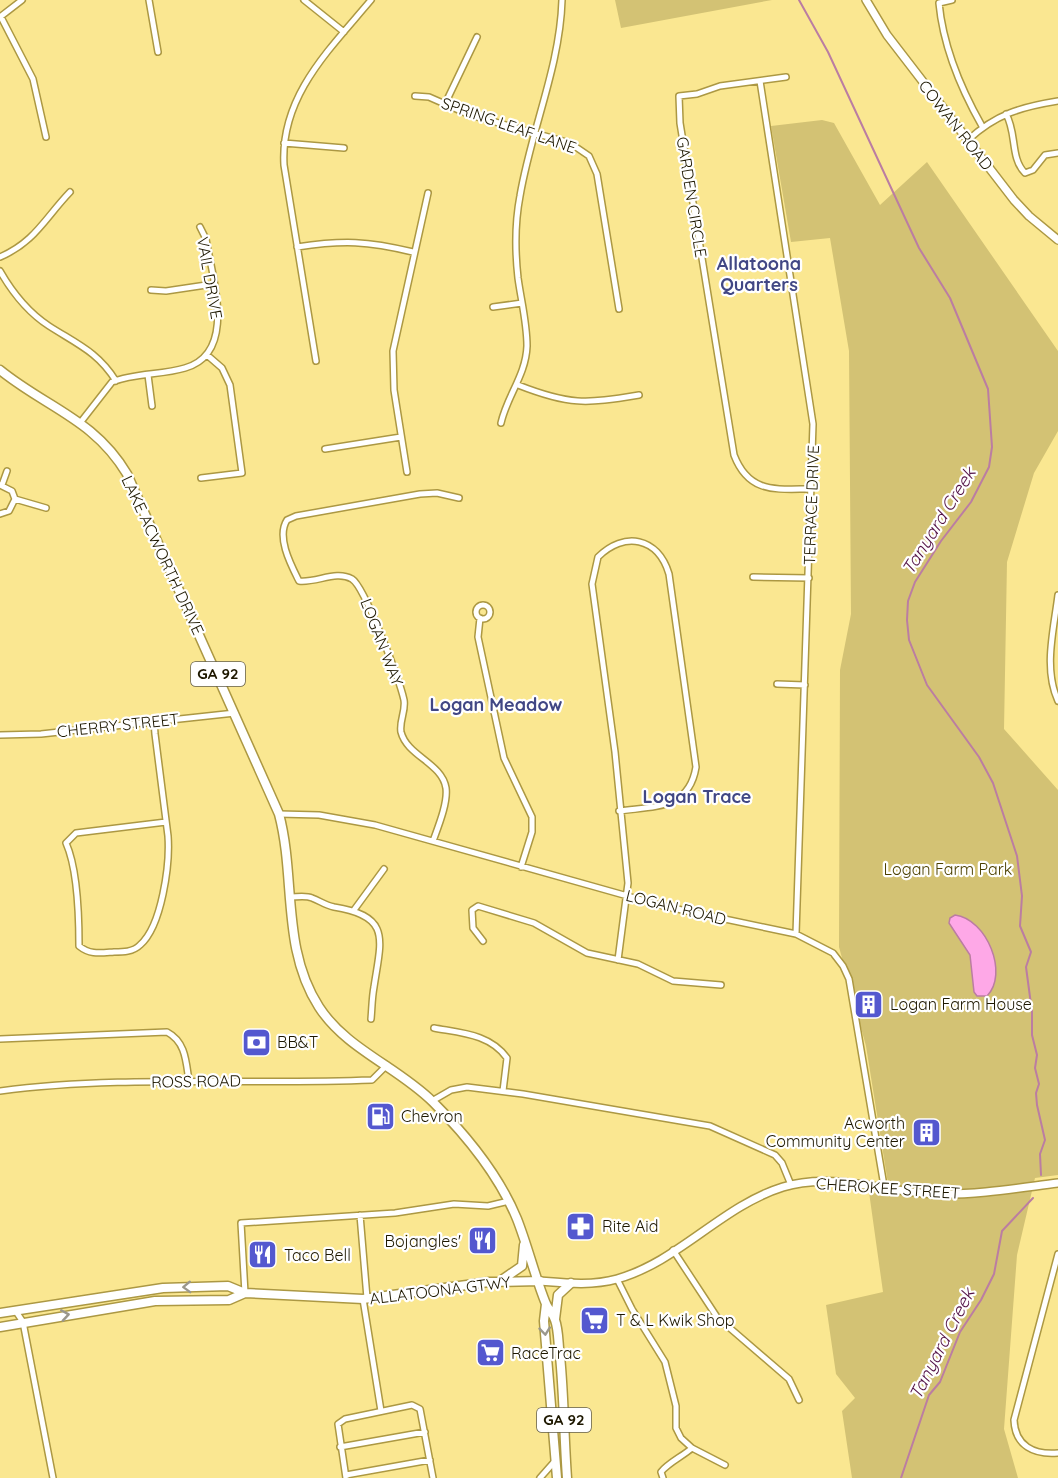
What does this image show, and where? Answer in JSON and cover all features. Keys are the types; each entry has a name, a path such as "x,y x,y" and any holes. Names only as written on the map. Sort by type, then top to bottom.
{"main road":[{"name":"LAKE ACWORTH DRIVE","path":"0,370 81,423 107,444 127,474 279,814 285,845 289,897 298,961 318,1006 332,1025 432,1101 473,1147 509,1200 524,1236 546,1304 555,1320 561,1370 567,1478"},
{"path":"494,1282 508,1277 522,1266 524,1236"},
{"name":"ALLATOONA GTWY","path":"244,1293 365,1298 494,1282 540,1281"},
{"path":"555,1320 558,1295 571,1283"},
{"path":"0,1313 136,1291 228,1286 244,1293"},
{"path":"4,1326 155,1301 230,1300 244,1293"},
{"name":"LAKE ACWORTH DRIVE","path":"546,1304 544,1321 557,1478"}],"street":[{"path":"22,0 0,17 33,79 46,136"},
{"path":"149,0 158,52"},
{"path":"304,0 344,32"},
{"path":"316,361 284,165 284,142 287,124 300,90 371,0"},
{"path":"501,423 504,409 518,385 527,346 516,253 517,212 554,56 560,45 562,0"},
{"name":"COWAN ROAD","path":"866,0 887,35 968,140 1029,216 1058,240"},
{"path":"952,0 939,3 940,18 958,77 982,126"},
{"path":"446,104 477,37"},
{"name":"GARDEN CIRCLE","path":"786,77 679,96 680,123 734,455 747,477 762,486 811,489"},
{"name":"TERRACE DRIVE","path":"760,81 812,414 796,934"},
{"name":"SPRING LEAF LANE","path":"415,96 429,97 470,115 570,143 582,150 594,165 619,309"},
{"path":"968,140 982,126 1019,108 1058,101"},
{"path":"1006,114 1013,126 1019,167 1025,172 1034,170 1045,155 1058,153"},
{"path":"284,142 344,148"},
{"path":"0,257 20,247 37,234 70,192"},
{"path":"407,472 394,390 393,351 413,252 428,193"},
{"name":"VAIL DRIVE","path":"200,227 206,239 218,330 207,355"},
{"path":"297,247 333,242 367,242 413,252"},
{"path":"0,271 13,292 36,316 97,355 117,381"},
{"path":"151,290 166,291 213,284"},
{"path":"493,307 522,303"},
{"path":"81,423 97,398 117,381 186,368 207,355 222,368 230,385 242,473 201,478"},
{"path":"148,375 152,406"},
{"path":"518,385 553,399 573,403 598,402 639,395"},
{"path":"325,449 401,436"},
{"path":"0,514 9,511 15,499 12,490 1,485 7,471"},
{"name":"LOGAN WAY","path":"433,841 446,788 439,774 404,738 401,727 403,697 364,593 352,579 344,576 336,575 310,582 299,581 290,565 284,531 287,520 296,516 420,494 437,493 459,498"},
{"path":"15,499 46,508"},
{"path":"618,960 627,895 619,811 615,752 592,584 597,557 615,544 637,541 658,551 669,574 696,767 689,788 676,801 619,811"},
{"path":"753,577 808,578"},
{"path":"1058,595 1050,667 1053,689 1058,701"},
{"path":"480,618 478,637 502,751 532,817 532,832 521,867"},
{"path":"777,684 805,685"},
{"name":"CHERRY STREET","path":"0,735 41,734 235,713"},
{"path":"154,721 166,822 169,856 167,878 146,939 131,951 91,953 85,951 79,946 80,931 74,878 66,843 76,834 166,822"},
{"name":"LOGAN ROAD","path":"279,814 308,814 354,820 663,906 796,934 833,953 849,979 883,1180 882,1189"},
{"path":"354,910 384,869"},
{"path":"289,897 310,896 328,905 354,910 370,919 381,936 382,949 374,987 371,1019"},
{"path":"483,941 471,920 472,909 478,906 534,923 586,953 638,964 673,981 721,985"},
{"path":"434,1028 489,1040 501,1050 507,1058 503,1091"},
{"path":"0,1039 167,1032 176,1036 182,1046 189,1081"},
{"name":"ROSS ROAD","path":"0,1091 33,1087 189,1081 372,1080 387,1065"},
{"path":"432,1101 459,1088 503,1091 711,1126 775,1155 782,1163 790,1185"},
{"name":"CHEROKEE STREET","path":"790,1185 825,1182 946,1194 1058,1183"},
{"name":"ALLATOONA GTWY","path":"540,1281 571,1283 618,1279 645,1268 751,1201 790,1185"},
{"path":"244,1293 241,1223 360,1215 454,1204 488,1206 509,1200"},
{"path":"360,1215 365,1298 381,1411"},
{"path":"673,1250 717,1317 789,1379 799,1400"},
{"path":"1058,1254 1014,1420 1017,1436 1026,1447 1039,1453 1058,1453"},
{"path":"618,1279 632,1309 665,1362 676,1406 676,1428 692,1448 725,1465"},
{"path":"15,1310 23,1322 54,1478"},
{"path":"430,1460 346,1477 338,1424 345,1419 412,1405 420,1409 430,1460 433,1478"},
{"path":"340,1447 424,1432"},
{"path":"663,1478 661,1472 664,1468 675,1463 692,1448"},
{"path":"540,1478 551,1469 556,1460"}],"green space":[{"path":"615,0 772,0 621,28"},
{"name":"Logan Farm Park","path":"822,120 834,123 880,205 927,162 1058,351 1058,431 1034,473 1007,562 1004,729 1058,790 1058,1175 1035,1178 1017,1255 1004,1429 1018,1478 852,1478 842,1411 855,1398 836,1374 826,1305 883,1292 869,1192 890,1196 866,1046 839,947 840,670 851,614 849,351 830,238 791,242 771,126"}],"shaded area":[{"path":"955,915 977,926 991,949 996,975 987,996 977,996 974,992 970,955 949,923 950,918"}],"waterway":[{"name":"Tanyard Creek","path":"799,0 828,52 919,248 950,298 988,389 992,447 989,467 971,502 941,541 915,582 908,601 907,620 909,640 927,685 979,757 993,783 1017,856 1022,896 1020,926 1031,952 1026,967 1032,1012 1032,1035 1037,1055 1035,1068 1039,1084 1036,1093 1037,1105 1045,1140 1040,1154 1041,1175"},
{"name":"Tanyard Creek","path":"901,1478 929,1395 940,1382 960,1332 981,1300 994,1274 1002,1231 1033,1198"}],"place":[{"name":"Logan Farm House","path":"869,1004"},
{"name":"BB&T","path":"256,1042"},
{"name":"Chevron","path":"380,1116"},
{"name":"Acworth Community Center","path":"926,1132"},
{"name":"Rite Aid","path":"581,1226"},
{"name":"Bojangles'","path":"482,1241"},
{"name":"Taco Bell","path":"263,1255"},
{"name":"T & L Kwik Shop","path":"595,1320"},
{"name":"RaceTrac","path":"490,1353"}],"district":[{"name":"Allatoona Quarters","path":"759,274"},
{"name":"Logan Meadow","path":"496,705"},
{"name":"Logan Trace","path":"697,797"}]}
